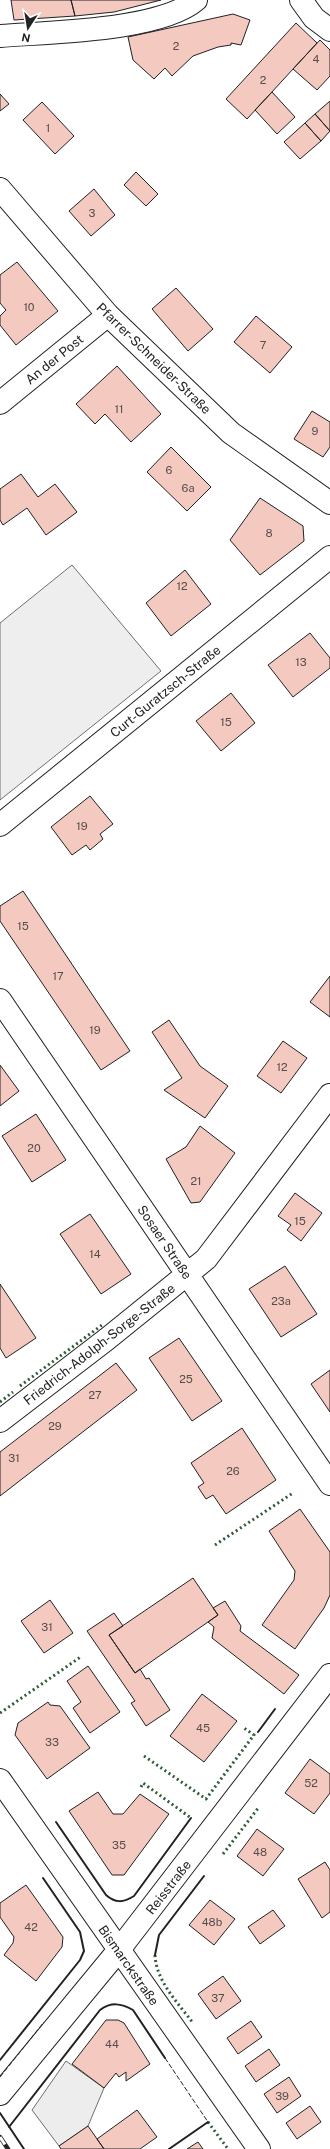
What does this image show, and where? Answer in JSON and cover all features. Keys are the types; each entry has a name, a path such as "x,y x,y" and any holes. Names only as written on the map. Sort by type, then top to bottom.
{"street":[{"path":"0,36 103,28 142,22 178,12 196,0"},
{"path":"301,0 314,18 330,30"},
{"name":"Pfarrer-Schneider-Straße","path":"0,189 108,315 232,433 330,503"},
{"name":"An der Post","path":"0,403 108,315"},
{"name":"Curt-Guratzsch-Straße","path":"0,825 330,557"},
{"name":"Sosaer Straße","path":"0,1000 122,1176 187,1276 330,1484"},
{"name":"Friedrich-Adolph-Sorge-Straße","path":"0,1421 187,1276 206,1259 330,1096"},
{"name":"Reisstraße","path":"0,2094 118,1951 330,1674"},
{"name":"Bismarckstraße","path":"0,1780 118,1951 259,2149"}],"shaded area":[{"path":"72,565 161,671 0,800 0,623"},
{"path":"66,2061 104,2088 88,2126 59,2146 32,2110"}],"building":[{"path":"11,0 71,0 75,16 14,20"},
{"path":"71,0 161,0 114,12 75,16"},
{"path":"233,14 250,20 241,45 231,43 231,45 218,47 193,56 172,76 165,68 154,79 133,60 128,37"},
{"path":"296,23 317,43 247,119 226,99"},
{"path":"320,40 330,50 330,76 317,90 293,69"},
{"path":"272,92 295,117 277,134 255,110"},
{"path":"0,94 9,104 0,111"},
{"path":"330,101 330,131 315,114"},
{"path":"42,102 74,136 55,154 23,120"},
{"path":"315,114 330,131 321,141 305,123"},
{"path":"305,123 321,141 300,159 284,142"},
{"path":"136,172 158,194 146,206 124,185"},
{"path":"94,189 115,215 91,236 69,211"},
{"path":"17,262 58,311 16,345 0,325 0,316 6,310 0,303 0,275"},
{"path":"176,288 213,329 188,351 152,309"},
{"path":"256,316 292,347 270,373 234,342"},
{"path":"117,366 161,414 131,442 105,414 95,424 76,404"},
{"path":"312,411 330,422 330,447 323,457 294,439"},
{"path":"171,447 211,487 187,511 147,472"},
{"path":"21,474 38,497 55,484 77,512 46,535 27,508 3,525 0,520 0,489"},
{"path":"260,498 303,526 304,541 260,575 230,540"},
{"path":"185,570 211,604 171,636 146,603"},
{"path":"310,633 330,658 330,668 293,697 268,665"},
{"path":"231,693 255,723 221,751 196,721"},
{"path":"90,796 113,824 100,834 103,839 90,850 86,845 72,855 51,827"},
{"path":"23,891 130,1051 101,1070 0,921 0,906"},
{"path":"330,976 330,1017 310,1002"},
{"path":"169,1020 200,1066 228,1086 205,1118 164,1090 182,1078 152,1032"},
{"path":"283,1041 307,1058 281,1093 257,1076"},
{"path":"0,1065 19,1091 0,1106"},
{"path":"36,1114 66,1160 32,1182 2,1136"},
{"path":"200,1126 235,1153 200,1202 191,1203 166,1159 186,1147"},
{"path":"295,1193 322,1213 301,1241 287,1230 291,1225 278,1216"},
{"path":"90,1214 131,1274 101,1294 60,1234"},
{"path":"285,1266 317,1314 281,1337 249,1289"},
{"path":"0,1284 36,1338 6,1358 0,1348"},
{"path":"179,1338 222,1401 192,1421 149,1358"},
{"path":"116,1363 137,1390 0,1496 0,1452"},
{"path":"330,1370 330,1412 311,1384"},
{"path":"242,1428 276,1480 226,1514 213,1495 206,1499 198,1487 204,1483 191,1463"},
{"path":"300,1509 330,1552 330,1595 324,1608 295,1649 262,1625 294,1580 295,1571 269,1531"},
{"path":"193,1578 218,1615 135,1673 109,1635"},
{"path":"50,1600 73,1633 44,1653 21,1621"},
{"path":"225,1601 241,1626 240,1631 299,1675 284,1694 212,1638 214,1627 208,1622 218,1615 213,1608"},
{"path":"114,1613 123,1626 109,1635 135,1673 140,1669 146,1679 149,1678 170,1710 146,1726 131,1703 135,1701 87,1631"},
{"path":"88,1666 120,1712 90,1733 73,1708 81,1702 67,1681"},
{"path":"202,1694 237,1721 204,1762 170,1736"},
{"path":"48,1702 50,1705 60,1706 90,1748 47,1779 15,1735 18,1723"},
{"path":"310,1759 330,1774 330,1793 314,1814 285,1793"},
{"path":"98,1792 113,1814 123,1814 140,1794 169,1814 124,1875 112,1875 69,1811"},
{"path":"257,1829 284,1849 263,1876 237,1856"},
{"path":"325,1862 330,1870 330,1912 322,1918 298,1879"},
{"path":"26,1885 63,1937 62,1947 36,1981 4,1955 13,1943 14,1937 0,1917 0,1903"},
{"path":"210,1900 235,1919 214,1945 189,1925"},
{"path":"273,1910 285,1926 260,1944 248,1927"},
{"path":"223,1976 241,2001 216,2019 198,1994"},
{"path":"106,2020 118,2020 124,2023 150,2064 126,2081 126,2072 119,2077 116,2073 104,2088 72,2064"},
{"path":"251,2021 262,2037 238,2054 227,2038"},
{"path":"269,2049 280,2065 256,2082 245,2066"},
{"path":"289,2077 301,2096 277,2113 264,2094"},
{"path":"310,2106 321,2122 297,2139 286,2123"},
{"path":"137,2110 157,2137 140,2149 104,2149 97,2139"},
{"path":"88,2126 104,2149 61,2149 59,2146"},
{"path":"198,2142 203,2149 187,2149"}],"railway":[{"path":"0,2137 8,2149"}],"hedge":[{"path":"20,1386 102,1325"},
{"path":"0,1402 13,1392"},
{"path":"215,1545 293,1493"},
{"path":"0,1713 82,1656"},
{"path":"144,1756 206,1799 254,1735 244,1728"},
{"path":"141,1787 143,1783 191,1818"},
{"path":"223,1854 259,1807"},
{"path":"155,1955 156,1965 164,1983 193,2023"},
{"path":"208,2122 228,2149"}],"fence":[{"path":"0,2077 44,2022"},
{"path":"165,2058 208,2122"}],"wall":[{"path":"258,1732 275,1709"},
{"path":"56,1822 106,1895 113,1900 123,1901 134,1896 191,1818"},
{"path":"155,1955 159,1935 204,1876"},
{"path":"0,2060 80,1960 84,1951 80,1932 43,1878"},
{"path":"9,2127 100,2010 104,2007 116,2004 133,2010 165,2058"},
{"path":"0,2113 24,2149"},
{"path":"169,2149 208,2122"}]}
